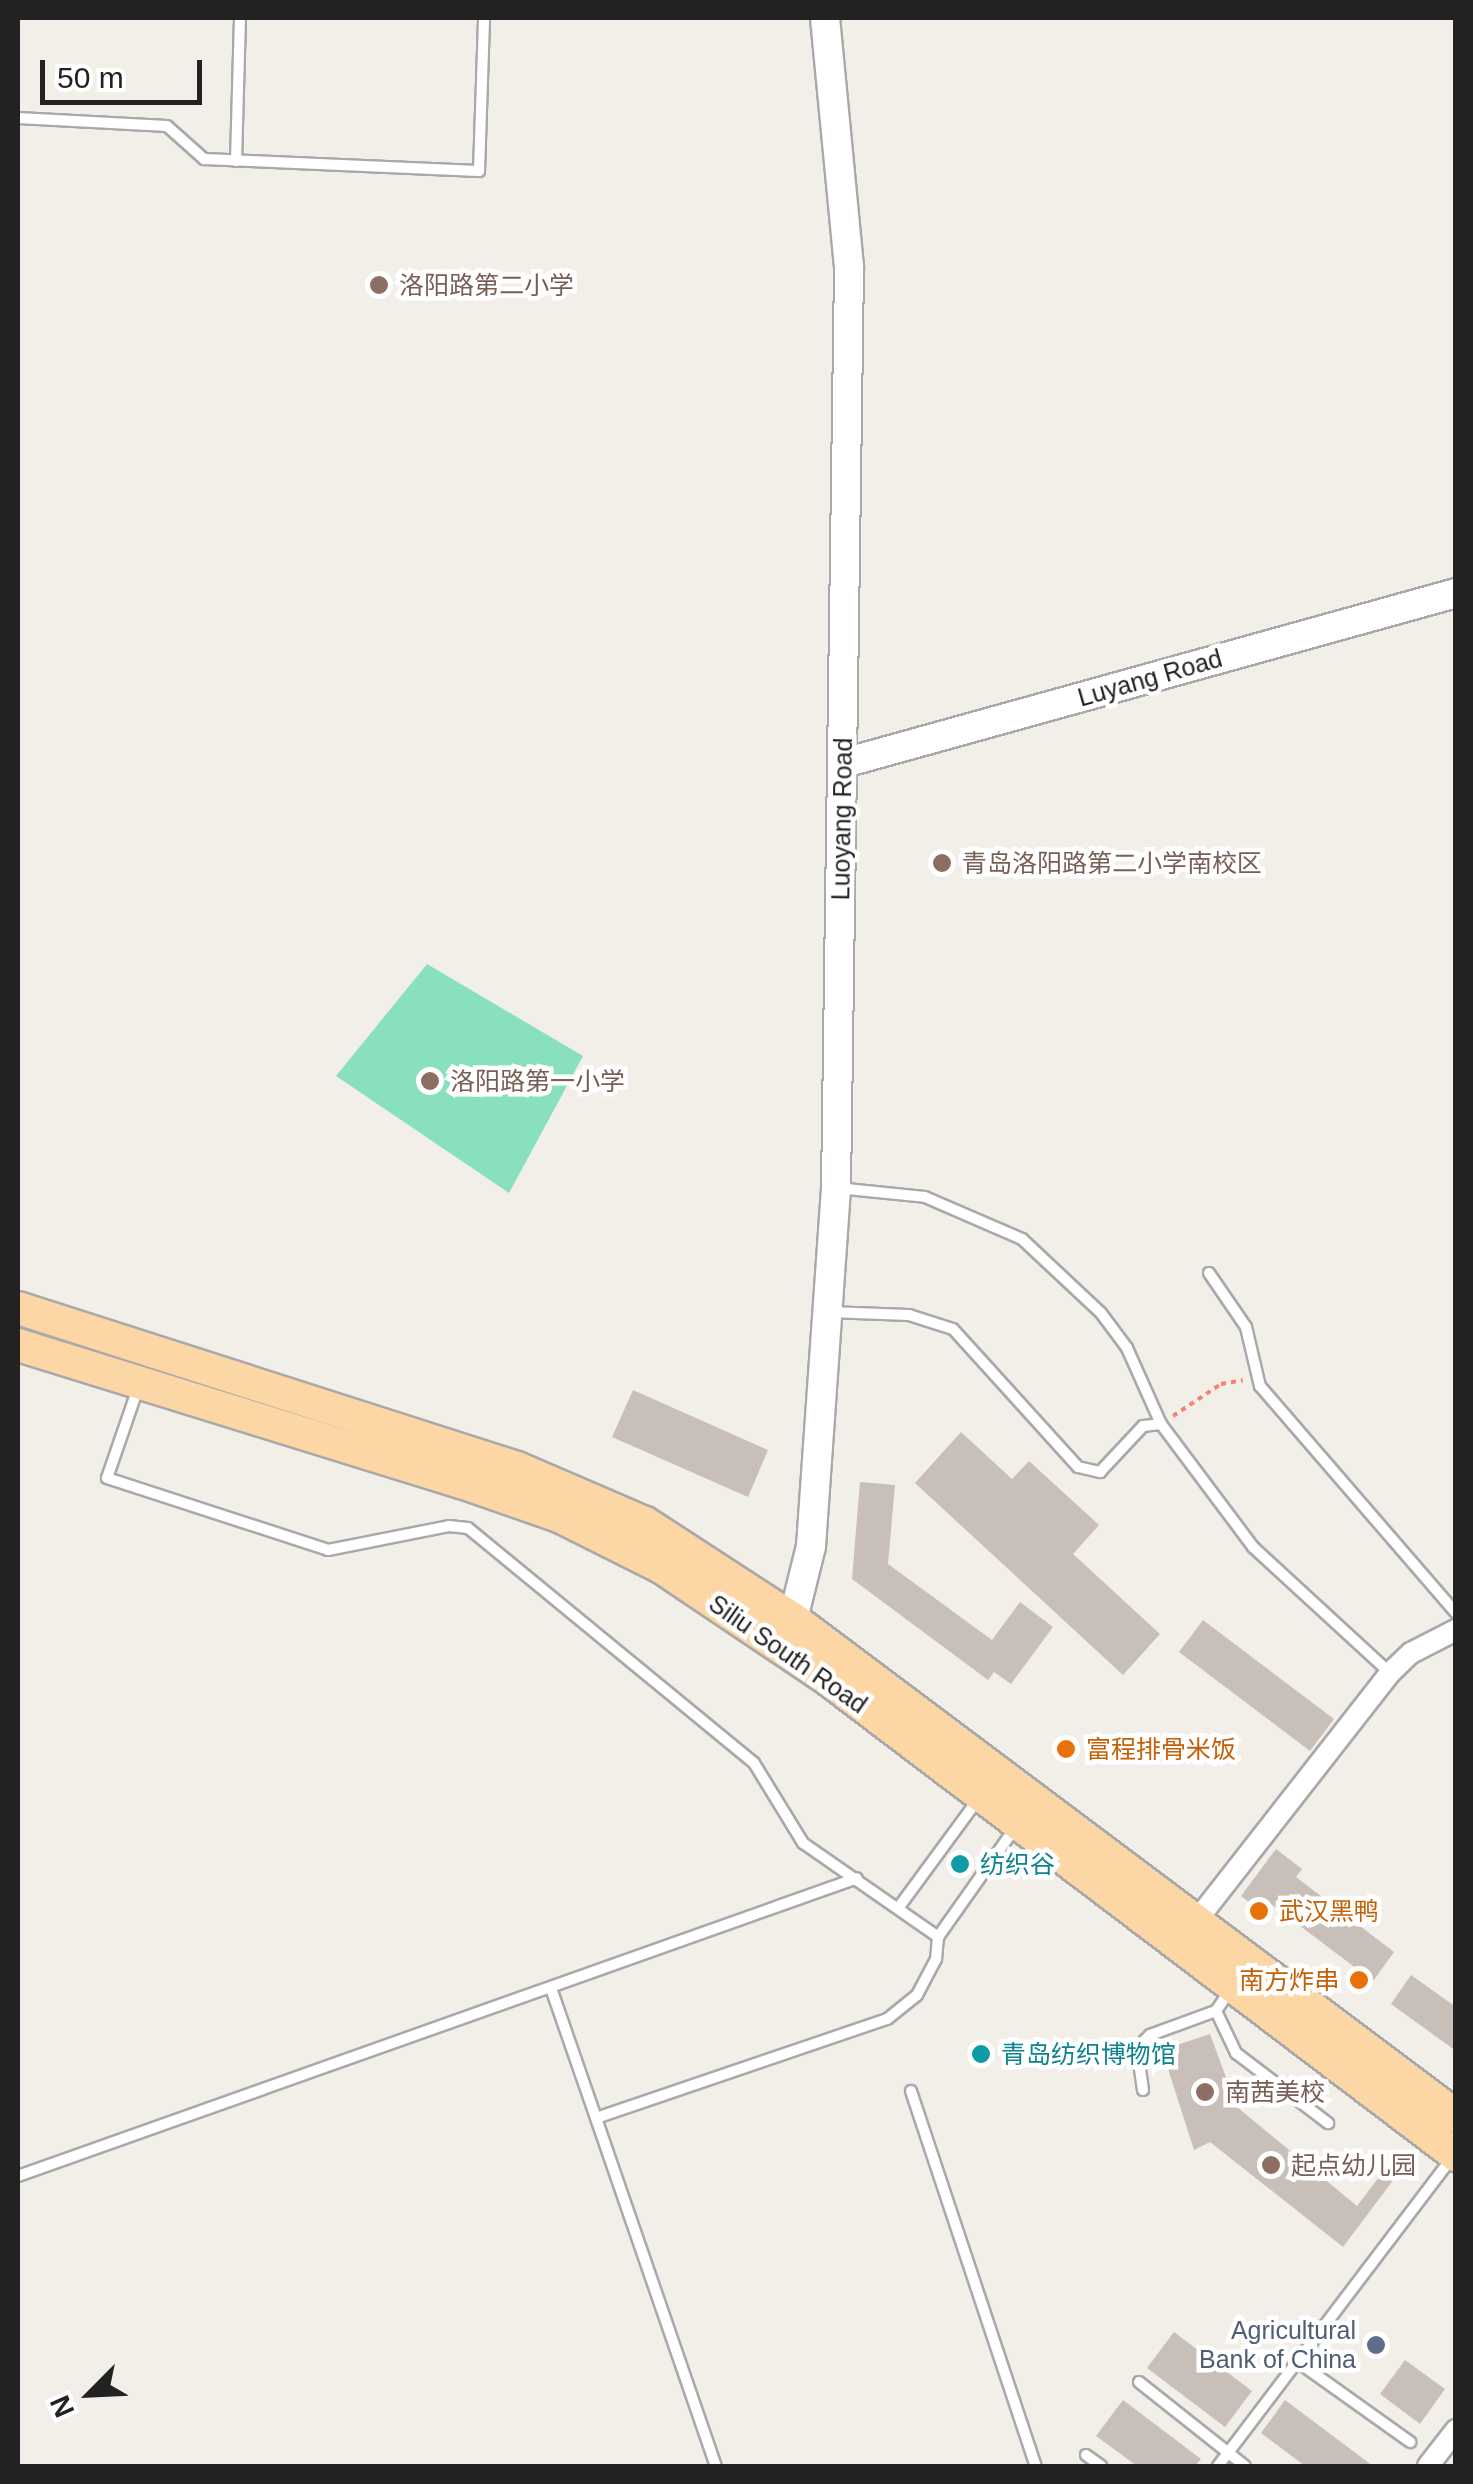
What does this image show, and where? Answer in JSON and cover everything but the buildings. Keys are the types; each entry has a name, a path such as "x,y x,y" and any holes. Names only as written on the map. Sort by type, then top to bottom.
{"main road":[{"name":"Siliu South Road","path":"18,1308 571,1488 645,1523 1028,1811 1197,1920 1456,2116"},
{"name":"Siliu South Road","path":"18,1345 559,1516 785,1630"},
{"name":"Siliu South Road","path":"1028,1811 1224,1999 1455,2155"}],"street":[{"name":"Luoyang Road","path":"785,1630 810,1546 836,1188 849,267 826,18"},
{"name":"Luyang Road","path":"844,763 1456,593"},
{"path":"1197,1920 1390,1674 1452,1636"},
{"path":"1428,2466 1456,2430"}],"lane":[{"path":"236,161 240,18"},
{"path":"18,118 167,126 204,159 479,171 484,18"},
{"path":"836,1188 925,1196 1022,1238 1101,1312 1126,1348 1161,1424 1253,1547 1390,1674"},
{"path":"1210,1272 1251,1338 1260,1386 1456,1613"},
{"path":"827,1312 909,1314 953,1329 1078,1467 1100,1472 1143,1426 1161,1424"},
{"path":"140,1382 106,1478 328,1550 449,1526 468,1528 754,1763 803,1842 938,1937"},
{"path":"899,1907 990,1783"},
{"path":"596,2118 887,2019 917,1996 936,1959 938,1937 1028,1811"},
{"path":"18,2176 552,1991 857,1878"},
{"path":"552,1991 716,2466"},
{"path":"1142,2090 1137,2048 1150,2035 1224,1999 1236,2052 1328,2122"},
{"path":"910,2091 1036,2466"},
{"path":"1218,2466 1455,2155"},
{"path":"1298,2362 1410,2442"},
{"path":"1139,2382 1246,2466"},
{"path":"1086,2455 1102,2466"}],"path":[{"path":"1161,1424 1221,1384 1240,1379 1260,1386"}],"green space":[{"path":"427,964 583,1056 509,1193 336,1076"}],"place":[{"name":"洛阳路第二小学","path":"379,285"},
{"name":"青岛洛阳路第二小学南校区","path":"942,863"},
{"name":"洛阳路第一小学","path":"430,1081"},
{"name":"富程排骨米饭","path":"1066,1749"},
{"name":"纺织谷","path":"960,1864"},
{"name":"武汉黑鸭","path":"1259,1911"},
{"name":"南方炸串","path":"1359,1980"},
{"name":"青岛纺织博物馆","path":"981,2054"},
{"name":"南茜美校","path":"1205,2092"},
{"name":"起点幼儿园","path":"1271,2165"},
{"name":"Agricultural Bank of China","path":"1376,2345"}]}
